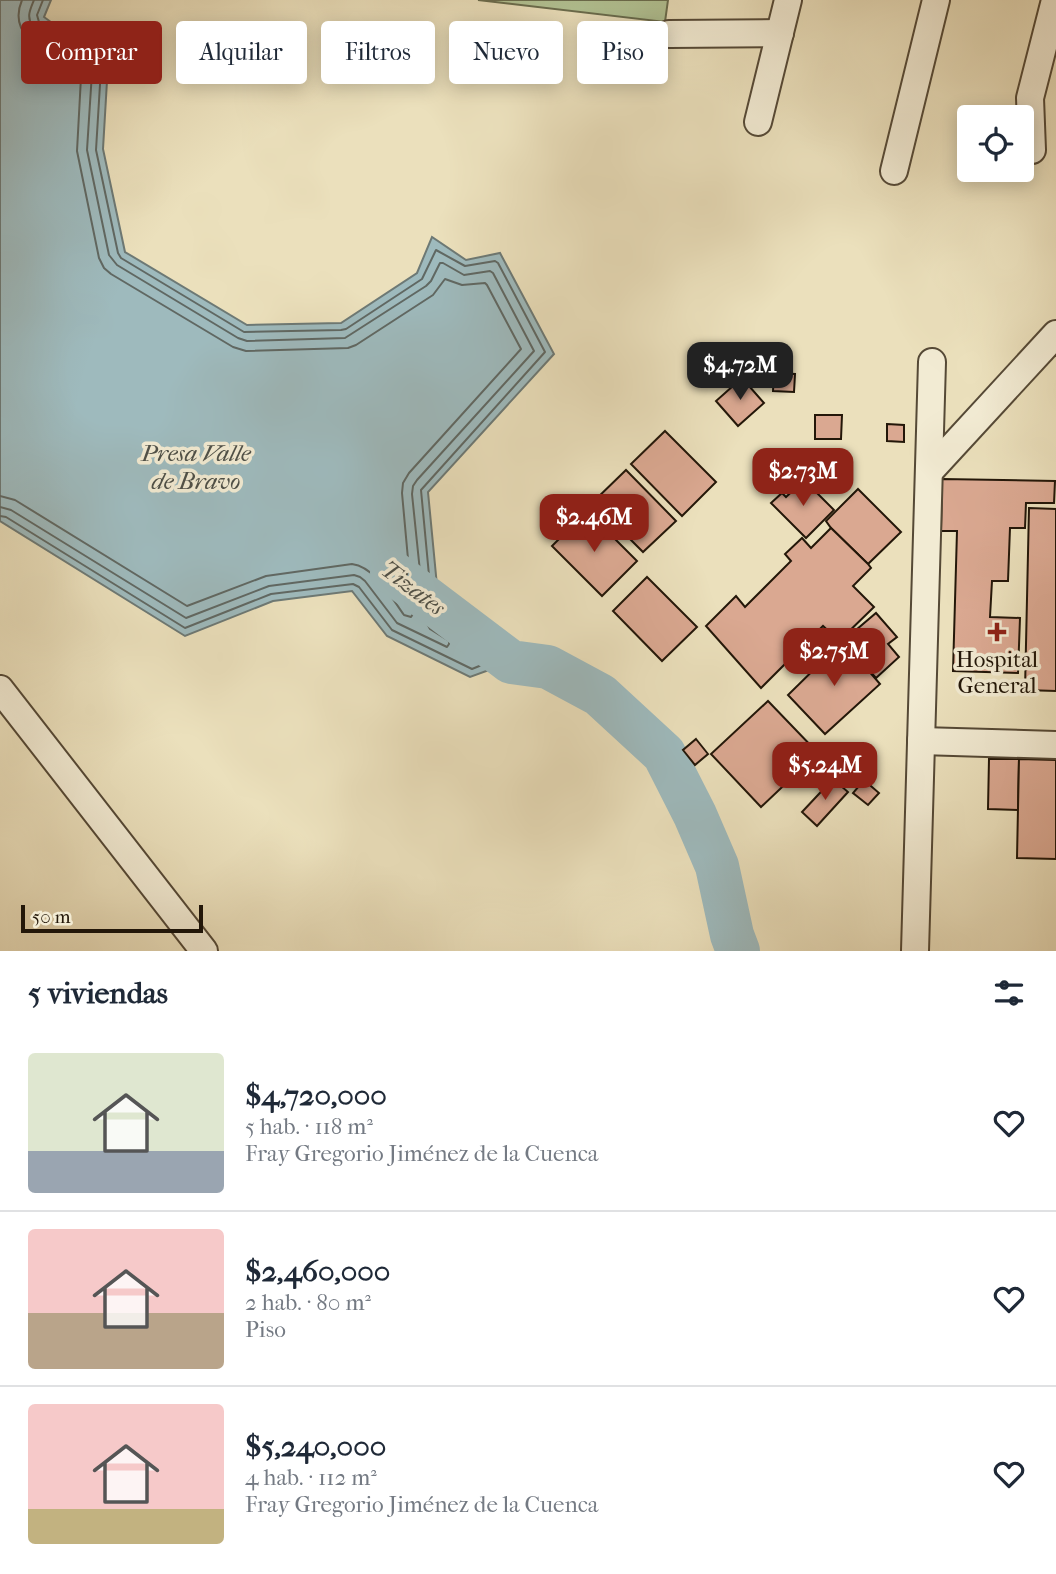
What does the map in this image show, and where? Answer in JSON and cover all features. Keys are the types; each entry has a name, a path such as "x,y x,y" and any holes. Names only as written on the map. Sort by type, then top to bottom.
{"street":[{"path":"758,122 788,0"},
{"path":"894,171 936,0"},
{"path":"1030,105 1030,98 1047,65 1055,0"},
{"path":"669,34 780,33"},
{"path":"929,472 1056,334"},
{"path":"915,951 932,362"},
{"path":"0,689 204,951"},
{"path":"921,741 1056,745"}],"green space":[{"path":"478,0 668,0 665,21"}],"water":[{"name":"Presa Valle de Bravo","path":"0,0 51,0 44,17 49,21 21,21 21,84 107,84 103,149 125,252 247,325 341,323 417,273 432,237 466,260 500,253 554,354 428,492 440,617 511,662 470,677 387,636 352,591 273,601 185,636 0,521"}],"building":[{"path":"774,373 795,374 794,392 773,391"},
{"path":"742,378 764,403 738,426 716,401"},
{"path":"815,415 842,415 841,439 815,439"},
{"path":"887,424 904,425 904,442 887,441"},
{"path":"665,431 716,482 682,516 631,464"},
{"path":"626,470 676,521 643,552 593,502"},
{"path":"942,479 1055,481 1054,503 1026,503 1025,528 1010,528 1008,581 992,581 990,617 1020,618 1018,673 953,671 957,531 941,531"},
{"path":"804,480 834,510 806,538 771,503 782,493 786,497"},
{"path":"858,489 901,532 868,564 826,521"},
{"path":"1029,508 1056,509 1056,691 1025,690"},
{"path":"587,511 637,561 602,596 552,546"},
{"path":"831,528 871,568 853,586 874,607 839,641 823,626 761,688 706,626 736,596 745,607 791,561 785,554 802,538 811,548"},
{"path":"647,577 697,627 662,661 613,611"},
{"path":"876,613 897,637 888,644 899,657 876,678 843,641"},
{"path":"843,641 880,684 825,734 788,695"},
{"path":"768,701 818,753 761,807 711,754"},
{"path":"696,739 708,754 695,765 683,750"},
{"path":"989,759 1019,759 1018,810 988,809"},
{"path":"1019,759 1056,760 1056,859 1017,858"},
{"path":"833,779 848,792 817,826 802,812"},
{"path":"864,780 879,793 868,805 853,793"}],"waterway":[{"name":"Tizates","path":"392,572 511,662 548,667 600,695 664,754 717,866 738,951"}],"place":[{"name":"Hospital General","path":"997,632"}]}
